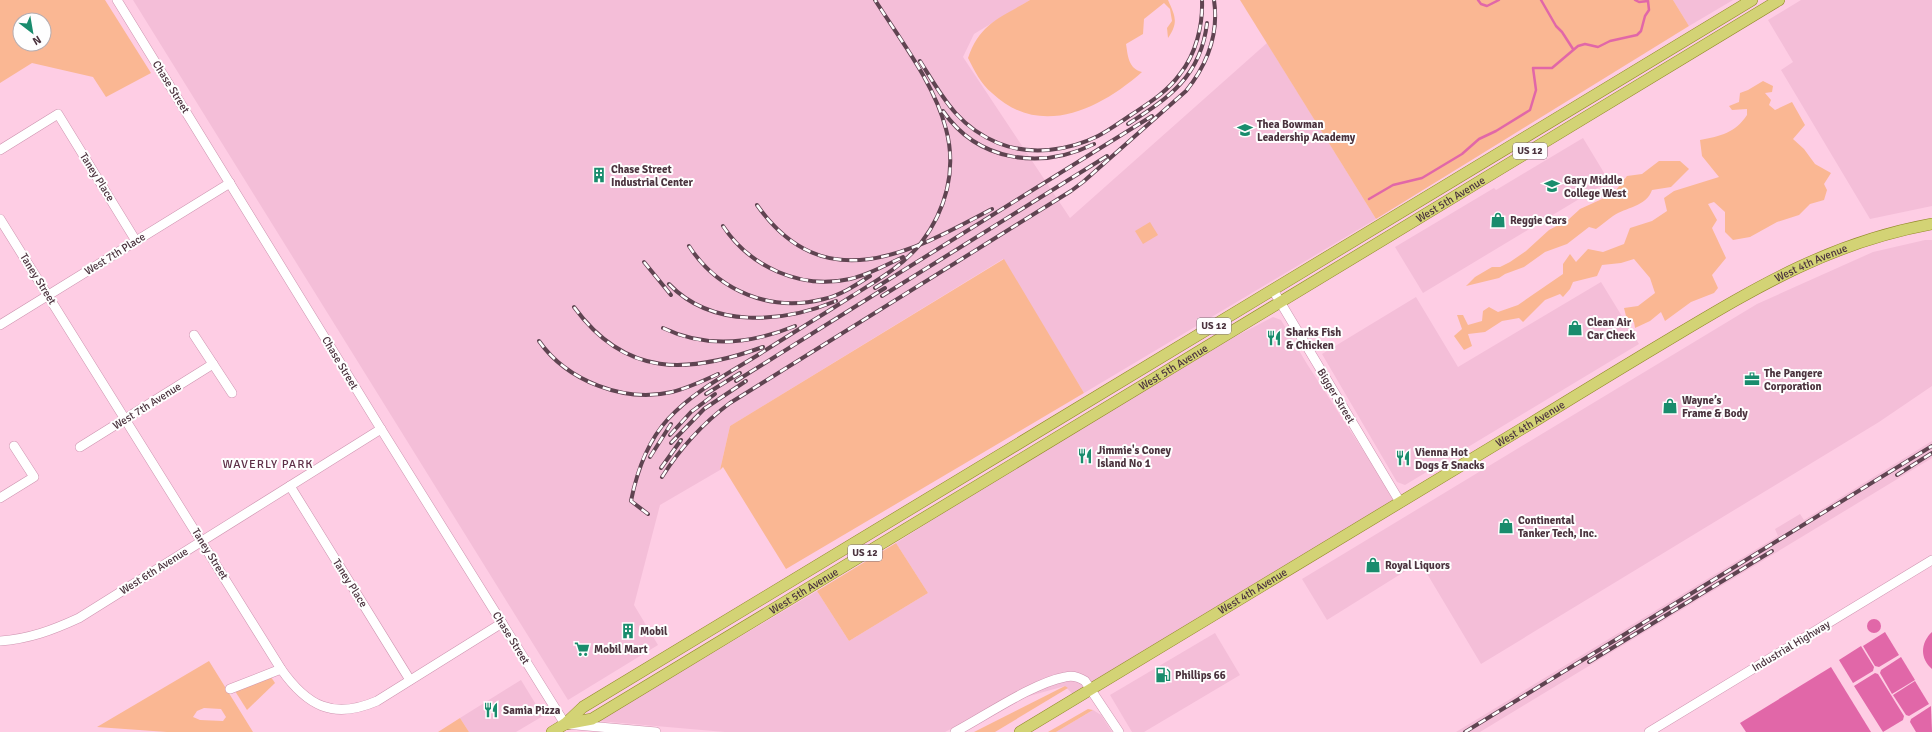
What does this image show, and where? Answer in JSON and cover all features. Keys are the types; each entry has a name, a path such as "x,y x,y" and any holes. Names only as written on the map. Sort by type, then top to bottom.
{"main road":[{"name":"West 5th Avenue","path":"552,732 565,724 584,707 1752,0"},
{"name":"West 5th Avenue","path":"565,724 592,719 1779,0"},
{"path":"1618,82 1625,93"},
{"name":"West 4th Avenue","path":"1020,732 1400,502 1780,275 1816,258 1859,242 1904,229 1932,224"},
{"path":"1155,362 1163,374"},
{"path":"889,521 897,534"},
{"path":"715,628 723,640"}],"street":[{"name":"Chase Street","path":"117,0 381,429 565,724"},
{"name":"Taney Place","path":"0,150 58,114 136,241"},
{"name":"West 7th Place","path":"0,325 230,183"},
{"name":"Taney Street","path":"0,219 294,688 309,700 327,708 342,710 363,707 377,701 502,623"},
{"name":"Bigger Street","path":"1273,290 1400,502"},
{"path":"194,335 232,393"},
{"name":"West 7th Avenue","path":"80,447 213,364"},
{"name":"West 6th Avenue","path":"0,641 17,640 48,632 79,618 381,429"},
{"path":"0,498 34,477 14,446"},
{"name":"Taney Place","path":"290,486 410,680"},
{"name":"Industrial Highway","path":"1649,732 1932,560"},
{"path":"230,688 281,669"},
{"path":"955,732 1031,690 1061,678 1079,677 1091,689 1119,732"},
{"path":"565,724 656,732"}],"shaded area":[{"path":"0,0 105,0 151,73 106,97 93,77 32,63 0,83"},
{"path":"133,0 1030,0 974,34 963,57 1070,218 1267,43 1376,219 1084,393 1003,259 730,426 720,470 660,505 634,605 658,645 568,700"},
{"path":"1030,0 1168,0 1174,15 1175,23 1174,28 1168,38 1167,28 1172,21 1170,9 1164,3 1144,19 1143,34 1126,44 1131,65 1142,72 1108,97 1089,107 1069,114 1049,116 1030,114 1011,107 992,93 981,81 968,58 973,46 985,29 1000,17"},
{"path":"1240,0 1673,0 1689,26 1376,219"},
{"path":"1673,0 1733,0 1689,26"},
{"path":"1801,0 1932,0 1932,206 1870,219 1781,70 1793,62 1768,20"},
{"path":"1763,81 1773,86 1772,92 1765,93 1771,100 1769,105 1775,110 1792,102 1805,125 1793,139 1804,149 1815,164 1831,173 1824,184 1827,190 1824,200 1810,204 1799,215 1777,222 1750,237 1733,240 1725,232 1725,212 1714,202 1708,204 1717,220 1712,228 1726,258 1712,275 1718,288 1714,293 1691,302 1665,321 1661,312 1650,321 1635,328 1634,322 1626,316 1624,308 1638,306 1655,293 1650,278 1634,259 1621,263 1602,265 1597,276 1573,282 1570,289 1563,297 1560,294 1545,300 1523,322 1519,318 1502,321 1485,332 1468,334 1472,346 1464,350 1454,336 1462,329 1457,315 1463,315 1468,325 1482,321 1483,311 1489,307 1498,312 1518,305 1563,274 1563,264 1570,254 1576,262 1588,249 1603,252 1624,244 1630,228 1652,221 1667,211 1664,198 1674,191 1719,177 1702,156 1700,140 1727,133 1738,126 1747,115 1747,109 1732,110 1729,106 1739,102 1740,93"},
{"path":"1583,138 1609,181 1423,293 1395,247 1494,188 1496,190"},
{"path":"1659,161 1680,161 1689,169 1671,187 1652,190 1645,200 1618,213 1596,229 1589,227 1567,244 1545,252 1524,267 1505,274 1499,278 1466,286 1475,277 1492,267 1500,267 1510,262 1526,251 1549,230 1568,220 1580,209 1613,194 1627,176 1642,174"},
{"path":"1150,222 1158,235 1143,244 1135,231"},
{"path":"1925,240 1932,240 1932,386 1879,422 1481,664 1420,562 1327,620 1302,579 1757,304 1873,252"},
{"path":"1004,259 1084,393 786,569 723,467 720,470 730,426"},
{"path":"1601,282 1639,344 1405,485 1397,482 1322,354 1416,297 1458,367"},
{"path":"1273,317 1281,320 1307,364 1396,501 1075,697 1065,686 997,705 945,732 725,732 598,721 817,591 849,641 928,593 896,543 1043,450 1211,349"},
{"path":"1932,441 1932,458 1480,732 1456,732 1778,536 1775,529 1800,514 1804,520"},
{"path":"896,543 928,593 849,641 817,591"},
{"path":"1871,619 1877,619 1881,623 1881,629 1877,633 1871,633 1867,629 1867,623"},
{"path":"1885,632 1899,655 1879,667 1875,666 1863,646"},
{"path":"1932,632 1932,669 1925,661 1923,651 1925,641"},
{"path":"1215,633 1240,675 1144,732 1132,732 1110,695"},
{"path":"1861,646 1874,667 1873,671 1853,683 1839,660"},
{"path":"1901,657 1915,680 1892,694 1880,673 1881,670"},
{"path":"209,661 253,732 167,732 97,727","holes":["204,708 221,709 226,717 223,721 200,720 193,717 197,711"]},
{"path":"1831,667 1871,732 1746,732 1740,723"},
{"path":"1875,673 1878,674 1904,716 1903,720 1883,732 1854,686"},
{"path":"271,677 275,683 247,710 235,691"},
{"path":"521,680 543,716 516,732 469,732 460,718"},
{"path":"1915,681 1929,704 1909,716 1906,715 1893,695"},
{"path":"1065,686 1068,688 995,732 974,732"},
{"path":"1931,706 1932,732 1916,732 1910,722 1911,719"},
{"path":"1088,709 1093,710 1056,732 1048,732"},
{"path":"1093,710 1101,715 1112,732 1056,732"},
{"path":"460,718 469,732 438,732"}],"waterway":[{"path":"1478,0 1481,4 1487,6 1499,0"},
{"path":"1541,0 1556,26 1562,32 1573,49"},
{"path":"1369,199 1393,185 1422,178 1462,154 1479,139 1496,131 1530,110 1536,90 1533,68 1552,68 1578,46 1585,44 1598,47 1610,41 1637,35 1641,31 1645,16 1649,10 1648,1 1639,2 1635,0"}],"railway":[{"path":"648,514 631,501 636,479 644,457 654,437 668,419 688,400 711,384 898,266 921,243 937,217 943,203 950,174 949,144 946,129 934,95 916,63 875,0"},
{"path":"920,61 952,109 961,119 984,136 998,143 1023,150 1049,150 1062,148 1086,141 1102,134 1164,92 1186,66 1190,58 1200,29 1202,0"},
{"path":"662,477 693,437 710,419 730,403 1071,191 1083,182 1186,91 1200,71 1210,48 1215,25 1214,0"},
{"path":"1128,124 1157,105 1181,84 1198,57 1204,41 1207,23"},
{"path":"943,111 957,128 974,141 992,151 1012,156 1032,158 1053,157 1074,152 1094,144"},
{"path":"875,288 1152,116"},
{"path":"882,296 1107,156"},
{"path":"757,205 783,234 810,252 839,260 869,259 899,252 930,240 992,209"},
{"path":"723,226 747,253 762,264 795,278 832,282 850,279 877,270 903,257"},
{"path":"689,246 701,262 730,286 748,295 766,300 785,303 804,303 824,299 842,292 870,276"},
{"path":"644,262 671,295"},
{"path":"669,284 686,299 706,309 727,315 749,318 794,314 836,301"},
{"path":"736,381 885,288"},
{"path":"574,307 594,330 615,347 637,358 660,364 684,365 709,362 763,347"},
{"path":"663,328 680,335 696,339 729,342 762,337 795,326"},
{"path":"539,341 551,355 581,378 598,386 616,391 654,395 672,392 718,374"},
{"path":"706,394 740,373"},
{"path":"671,443 704,409 746,381"},
{"path":"670,435 691,412 715,394"},
{"path":"650,457 671,424"},
{"path":"661,468 681,440"},
{"path":"1465,732 1932,446"},
{"path":"1897,475 1932,453"},
{"path":"1589,662 1772,551"}],"place":[{"name":"Thea Bowman Leadership Academy","path":"1245,130"},
{"name":"Chase Street Industrial Center","path":"599,175"},
{"name":"Gary Middle College West","path":"1552,186"},
{"name":"Reggie Cars","path":"1498,220"},
{"name":"Clean Air Car Check","path":"1575,328"},
{"name":"Sharks Fish & Chicken","path":"1274,338"},
{"name":"The Pangere Corporation","path":"1752,379"},
{"name":"Wayne’s Frame & Body","path":"1670,406"},
{"name":"Jimmie's Coney Island No 1","path":"1085,456"},
{"name":"Vienna Hot Dogs & Snacks","path":"1403,458"},
{"name":"Continental Tanker Tech, Inc.","path":"1506,526"},
{"name":"Royal Liquors","path":"1373,565"},
{"name":"Mobil","path":"628,631"},
{"name":"Mobil Mart","path":"582,649"},
{"name":"Phillips 66","path":"1163,675"},
{"name":"Samia Pizza","path":"491,710"}],"district":[{"name":"WAVERLY PARK","path":"268,464"}]}
